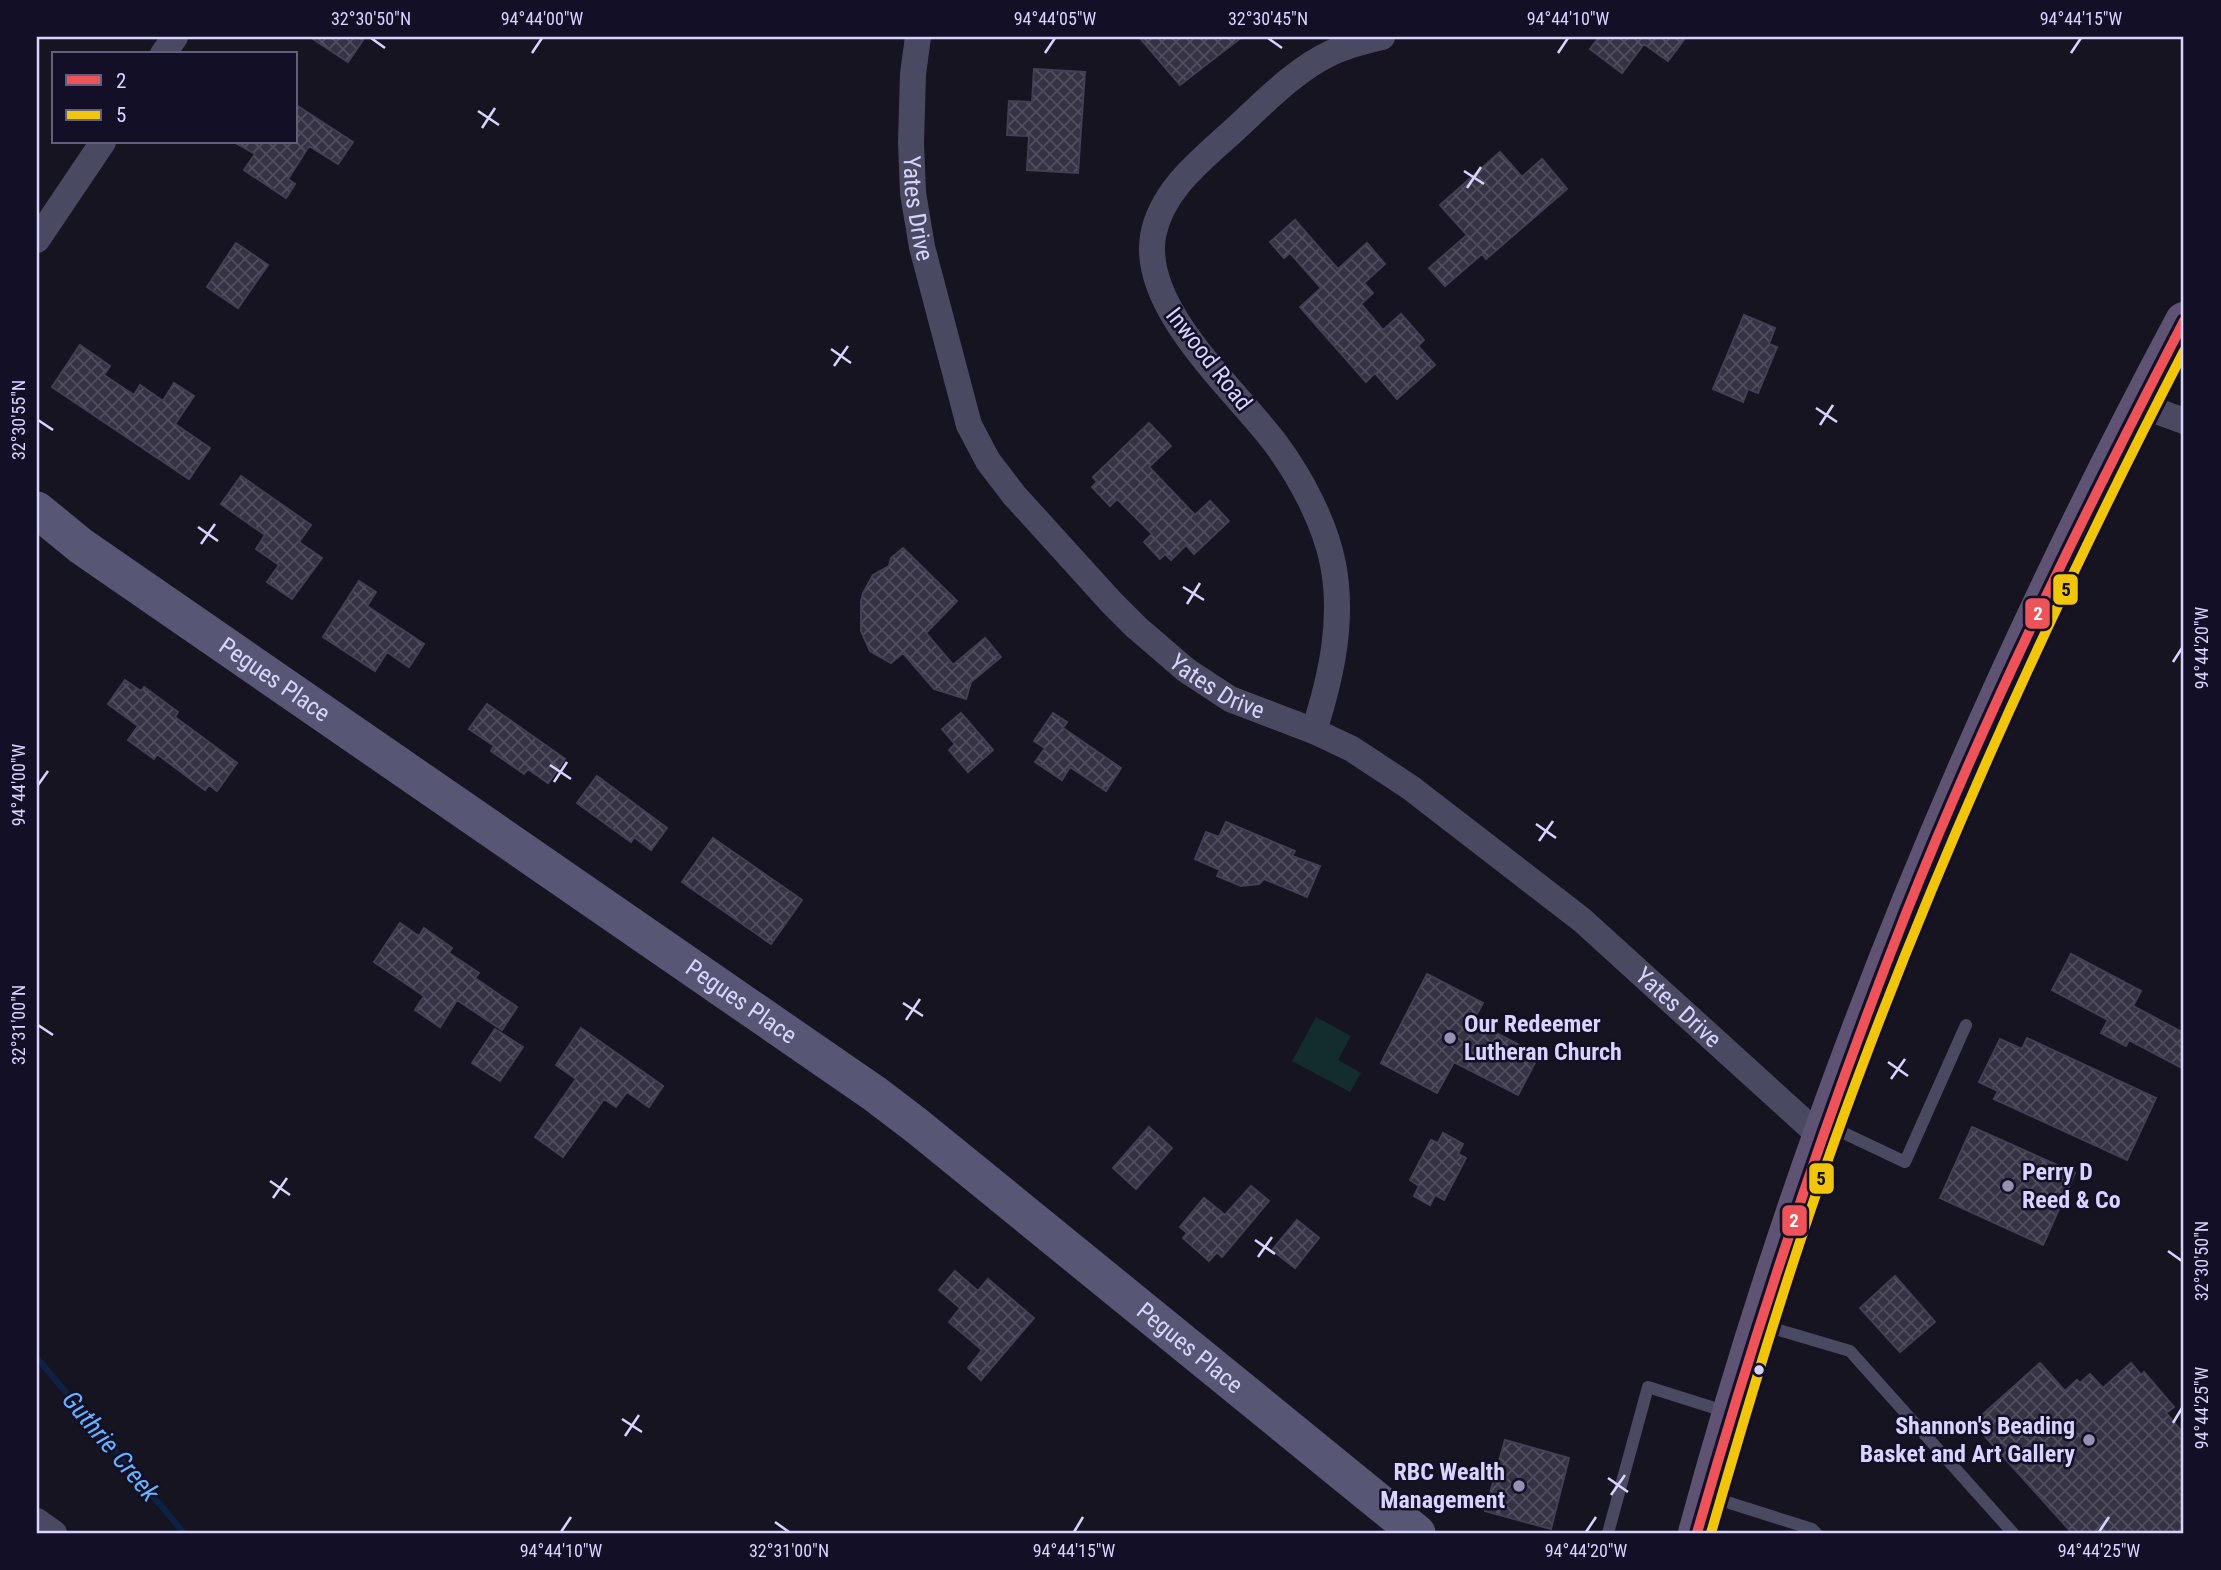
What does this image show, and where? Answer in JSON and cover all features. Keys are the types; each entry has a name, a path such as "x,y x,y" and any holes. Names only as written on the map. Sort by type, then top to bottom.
{"main road":[{"path":"1697,1533 1758,1324 1823,1130 1908,910 1960,783 2055,575 2103,474 2184,321"}],"street":[{"path":"164,52 175,37"},
{"name":"Yates Drive","path":"918,37 911,142 914,193 922,247 962,400 977,443 1014,495 1112,603 1186,670 1230,699 1314,731 1380,766 1582,920 1823,1130"},
{"name":"Inwood Road","path":"1314,731 1329,684 1335,644 1336,595 1328,546 1307,497 1277,445 1191,340 1163,300 1152,255 1153,234 1163,209 1177,186 1202,158 1281,88 1315,61 1332,52 1382,37"},
{"path":"37,240 102,144"},
{"path":"2140,405 2184,421"},
{"name":"Pegues Place","path":"37,510 92,554 875,1094 1417,1533"},
{"path":"37,1521 54,1533"}],"lane":[{"path":"1823,1130 1905,1162 1966,1025"},
{"path":"1758,1324 1850,1351 2013,1533"},
{"path":"1608,1533 1648,1387 1731,1413"},
{"path":"1707,1496 1812,1529 1816,1533"}],"green space":[{"path":"1316,1017 1351,1036 1338,1060 1361,1073 1350,1092 1292,1061"}],"building":[{"path":"310,37 365,37 348,62"},
{"path":"1139,37 1242,37 1180,85"},
{"path":"1599,37 1686,37 1668,61 1644,44 1622,73 1590,49"},
{"path":"1034,69 1085,72 1078,173 1027,170 1029,136 1007,135 1009,101 1032,102"},
{"path":"298,106 353,142 338,164 309,146 288,179 295,184 286,198 244,170 255,154 238,144 298,144"},
{"path":"1500,152 1522,177 1542,159 1567,189 1486,259 1482,254 1445,286 1429,268 1467,235 1440,205"},
{"path":"1295,220 1338,269 1367,243 1385,264 1364,283 1373,293 1361,304 1383,330 1401,314 1424,340 1418,346 1435,365 1397,399 1375,373 1366,382 1300,307 1321,288 1290,253 1284,258 1270,242"},
{"path":"236,243 268,265 238,308 207,287"},
{"path":"1744,315 1775,328 1769,344 1777,347 1758,393 1748,389 1743,402 1713,389"},
{"path":"80,345 110,366 104,375 134,395 140,385 163,401 174,383 194,396 175,424 210,448 189,479 52,387"},
{"path":"1149,423 1171,446 1149,467 1195,515 1210,501 1229,521 1194,554 1186,545 1171,560 1165,554 1160,559 1144,542 1152,534 1117,499 1110,506 1092,487 1097,482 1093,477"},
{"path":"241,476 311,525 299,542 322,558 292,599 267,582 279,565 256,549 265,535 221,504"},
{"path":"903,548 957,601 926,633 953,665 985,638 1001,657 971,682 966,699 934,689 903,653 891,663 870,651 861,631 863,593 873,575 889,566 891,558"},
{"path":"359,581 376,592 367,606 424,644 409,667 387,652 375,671 323,637"},
{"path":"125,680 141,691 144,687 178,712 175,717 237,763 217,791 209,785 205,790 157,754 154,759 128,740 138,726 108,704"},
{"path":"487,704 565,759 548,783 528,769 524,774 491,751 494,746 469,729"},
{"path":"961,713 993,750 968,772 949,750 955,744 942,729"},
{"path":"1053,713 1067,722 1063,728 1121,768 1106,791 1070,767 1062,780 1035,762 1045,748 1034,741"},
{"path":"597,776 667,828 651,850 634,837 631,842 577,803"},
{"path":"1226,822 1295,851 1292,856 1320,866 1307,897 1264,879 1259,884 1241,886 1217,876 1220,870 1195,859 1206,832 1219,837"},
{"path":"713,838 802,900 771,944 682,882"},
{"path":"400,923 419,936 424,928 452,948 449,953 479,973 475,978 517,1007 502,1030 457,1000 440,1027 415,1010 424,996 374,962"},
{"path":"2071,954 2141,991 2133,1006 2184,1033 2184,1069 2129,1040 2126,1046 2101,1033 2108,1020 2052,990"},
{"name":"Our Redeemer Lutheran Church","path":"1427,974 1483,1003 1473,1021 1539,1055 1518,1095 1454,1062 1437,1093 1381,1063"},
{"path":"581,1028 663,1086 649,1107 627,1092 616,1107 604,1099 563,1157 535,1137 576,1079 556,1065"},
{"path":"495,1029 523,1047 500,1081 472,1063"},
{"path":"2027,1038 2156,1098 2127,1160 1994,1099 1998,1091 1979,1082 2000,1039 2022,1049"},
{"path":"1149,1127 1172,1148 1136,1189 1113,1168"},
{"name":"Perry D Reed & Co","path":"1972,1127 2075,1173 2043,1245 1940,1198"},
{"path":"1443,1133 1463,1144 1458,1154 1466,1158 1444,1200 1435,1195 1430,1205 1414,1196 1419,1186 1410,1180 1431,1140 1438,1143"},
{"path":"1251,1186 1269,1201 1222,1257 1217,1252 1209,1261 1183,1238 1187,1233 1180,1227 1204,1198 1225,1215"},
{"path":"1297,1220 1319,1238 1295,1268 1272,1250"},
{"path":"955,1271 978,1291 988,1279 1034,1318 981,1380 968,1368 982,1350 949,1322 960,1308 939,1290"},
{"path":"1895,1276 1935,1322 1900,1352 1860,1308"},
{"path":"2040,1363 2065,1391 2077,1380 2080,1383 2090,1374 2103,1388 2131,1363 2141,1375 2144,1372 2174,1407 2166,1413 2184,1434 2184,1533 2072,1533 1973,1423"},
{"name":"RBC Wealth Management","path":"1505,1440 1569,1458 1551,1529 1485,1511"}],"waterway":[{"name":"Guthrie Creek","path":"37,1358 184,1533"}],"transit line":[{"name":"2","path":"1697,1533 1794,1222 1847,1069 1905,916 1969,764 2037,615 2184,321"},
{"name":"5","path":"1711,1533 1800,1242 1896,977 1972,795 2053,616 2184,351"}],"place":[{"name":"Our Redeemer Lutheran Church","path":"1450,1038"},
{"name":"Perry D Reed & Co","path":"2008,1186"},
{"name":"Shannon's Beading Basket and Art Gallery","path":"2089,1440"},
{"name":"RBC Wealth Management","path":"1519,1486"}]}
